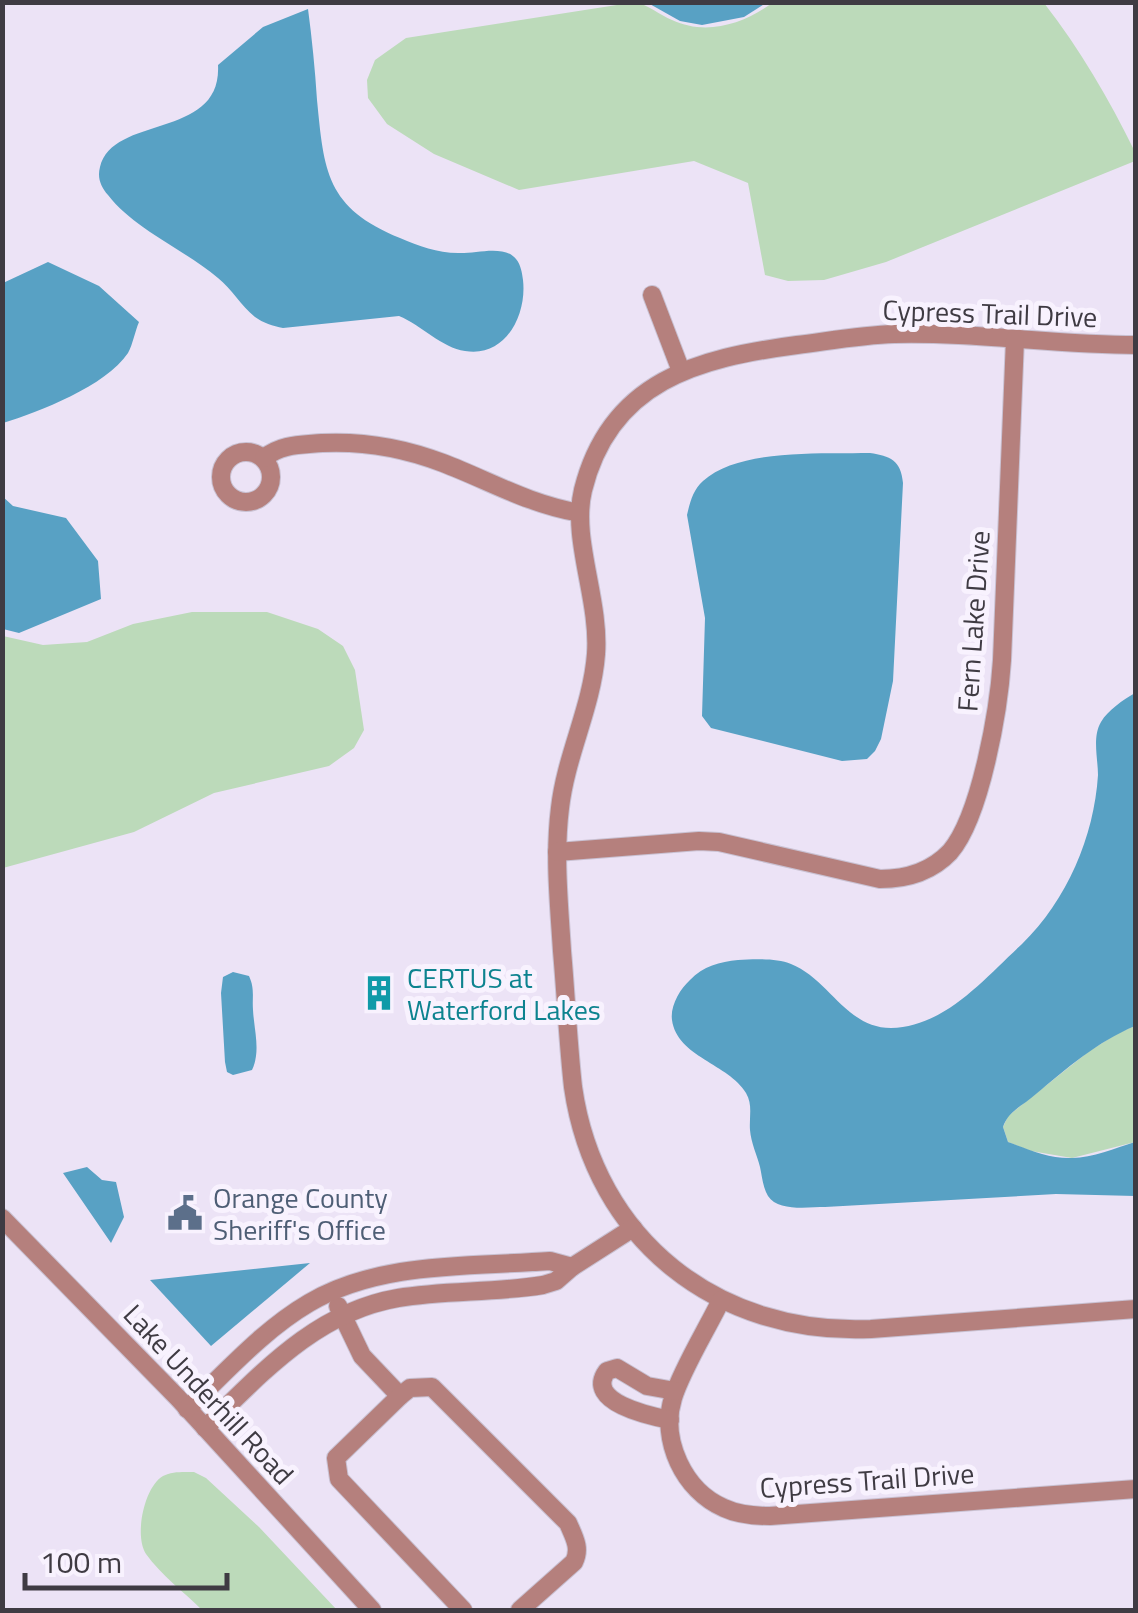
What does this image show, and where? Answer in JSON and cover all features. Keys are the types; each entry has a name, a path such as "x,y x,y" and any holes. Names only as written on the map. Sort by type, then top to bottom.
{"street":[{"path":"652,296 681,370"},
{"name":"Cypress Trail Drive","path":"1136,345 870,336 751,351 681,370 637,398 606,432 588,473 580,513 594,603 596,646 590,695 564,782 557,852 571,1071 578,1118 601,1179 633,1228 679,1272 721,1300 783,1322 846,1330 1136,1309"},
{"name":"Fern Lake Drive","path":"557,852 726,843 887,880 916,874 952,850 982,776 999,696 1015,339"},
{"path":"264,458 292,445 339,443 390,448 446,464 538,504 580,513"},
{"name":"Lake Underhill Road","path":"2,1218 205,1428 372,1610"},
{"path":"205,1428 286,1350 342,1316 402,1297 554,1282 633,1228"},
{"path":"187,1409 300,1308 362,1280 397,1272 553,1261 572,1267"},
{"path":"484,1266 485,1290"},
{"path":"332,1292 362,1356 400,1396"},
{"name":"Cypress Trail Drive","path":"721,1300 676,1391 670,1420 676,1456 692,1483 718,1505 750,1515 770,1516 1136,1488"},
{"path":"670,1420 624,1406 606,1394 601,1379 606,1370 617,1368 647,1386 676,1391"},
{"path":"464,1610 339,1478 336,1458 410,1388 432,1387 568,1523 577,1546 574,1562 520,1610"}],"green space":[{"path":"636,2 685,25 698,27 737,22 772,3 1044,3 1104,94 1135,152 1135,161 886,262 824,280 788,281 765,275 748,183 694,161 519,190 434,154 387,124 368,98 367,80 375,60 406,38"},
{"path":"192,612 267,612 318,629 343,646 355,670 364,730 354,748 329,766 214,793 134,832 3,868 3,636 43,645 87,642 133,624"},
{"path":"1135,1026 1135,1142 1072,1158 1031,1151 1008,1142 1003,1127 1008,1116 1088,1052"},
{"path":"194,1472 206,1478 259,1527 337,1610 202,1610 166,1576 143,1546 143,1512 151,1490 163,1476"}],"water":[{"path":"648,3 766,3 744,17 702,25 680,21"},
{"path":"308,9 323,147 333,184 343,200 375,226 414,244 450,253 504,252 519,264 523,293 517,319 511,331 492,348 456,349 399,316 283,328 265,323 250,313 218,278 146,229 103,189 99,171 109,150 124,139 186,116 203,105 215,89 218,65 263,27"},
{"path":"48,262 99,286 139,322 128,353 104,376 53,405 3,423 3,283"},
{"path":"870,453 893,461 900,469 903,483 893,681 875,751 867,759 842,761 711,728 702,716 705,618 687,515 694,492 719,470 760,458"},
{"path":"2,496 13,506 66,518 98,561 101,599 19,633 3,629"},
{"path":"1135,693 1135,1026 1071,1065 1012,1112 1003,1127 1008,1142 1064,1158 1088,1156 1135,1142 1135,1196 1056,1194 803,1208 773,1201 765,1189 752,1140 746,1093 728,1075 693,1052 676,1033 673,1009 683,988 700,971 718,964 772,960 804,971 850,1012 875,1026 911,1025 946,1010 1022,944 1065,888 1091,821 1098,775 1098,728 1112,709"},
{"path":"233,972 249,976 251,981 257,1048 252,1070 233,1075 227,1072 225,1062 221,993 223,977"},
{"path":"87,1167 102,1180 116,1182 124,1217 111,1243 63,1173"},
{"path":"310,1263 211,1346 150,1280"}],"place":[{"name":"CERTUS at Waterford Lakes","path":"379,993"},
{"name":"Orange County Sheriff's Office","path":"185,1213"}]}
